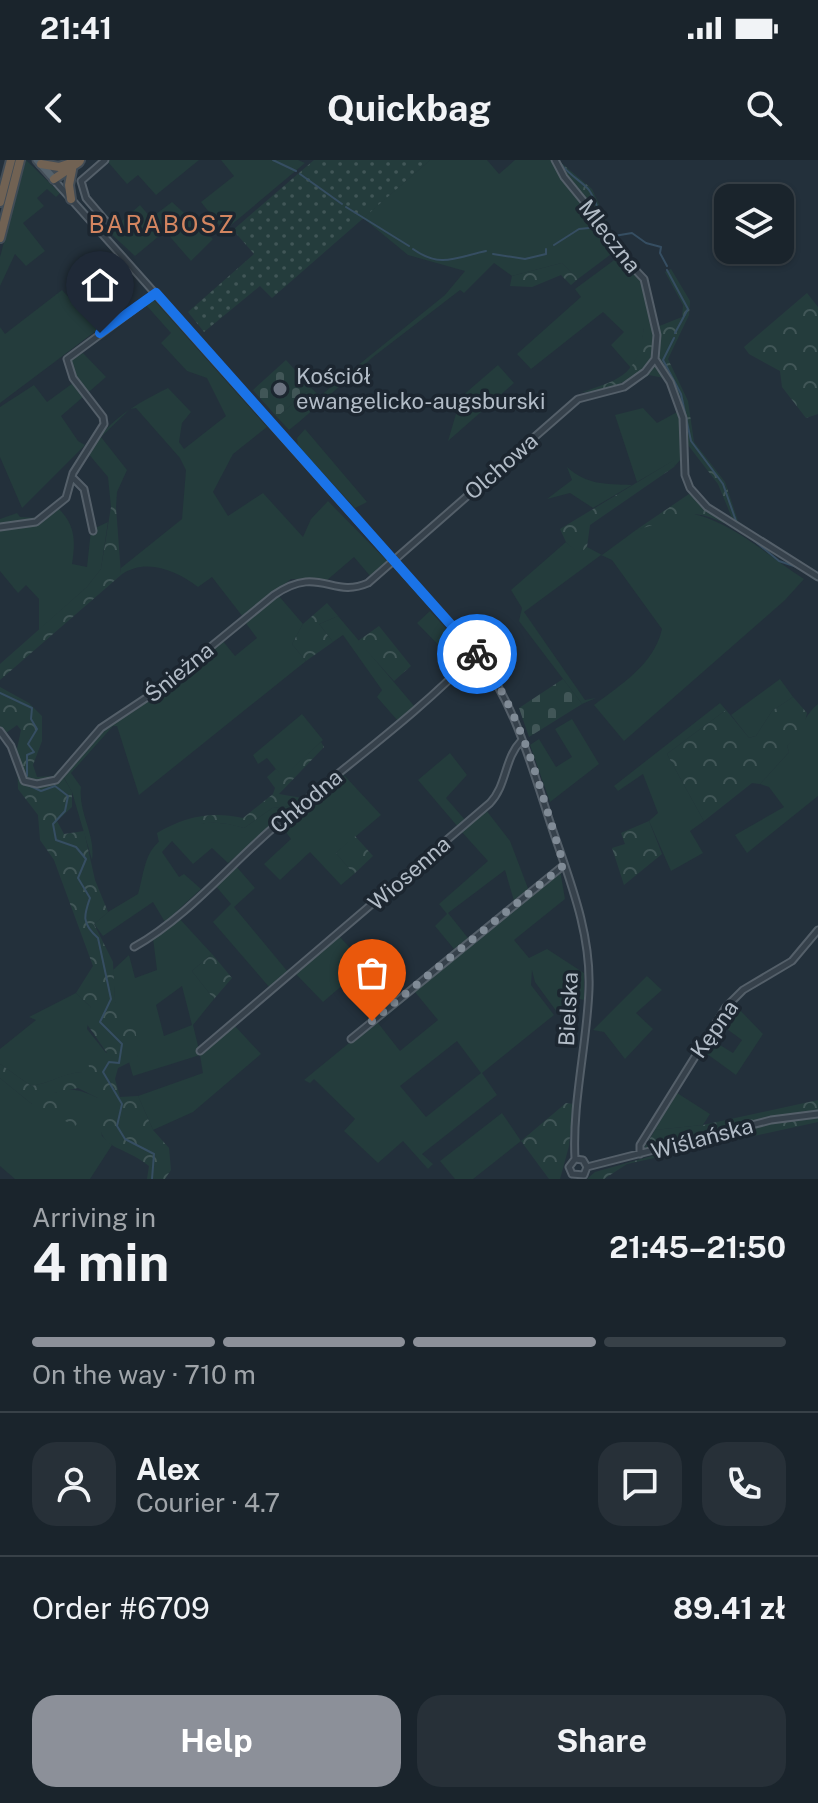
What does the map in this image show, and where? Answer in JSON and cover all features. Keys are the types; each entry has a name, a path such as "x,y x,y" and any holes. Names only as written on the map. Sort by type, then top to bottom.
{"highway":[{"path":"0,202 11,160"},
{"path":"0,238 20,160"},
{"path":"54,179 80,160"},
{"path":"39,162 55,168 70,167"},
{"path":"70,167 71,199"}],"main road":[{"name":"Bielska","path":"39,162 54,179"}],"street":[{"path":"102,234 110,226 86,198 81,181 105,160"},
{"name":"Mleczna","path":"555,160 564,177 595,215 609,242 644,279 657,335 655,359 670,382 683,418 685,475 695,495 818,577"},
{"name":"Bielska","path":"54,179 476,653 501,689 522,741 584,923 589,975 575,1159"},
{"path":"0,527 45,518 66,498 83,454 104,424 101,413 73,378 67,359 156,293"},
{"name":"Olchowa","path":"393,560 578,399 624,387 645,372 655,359"},
{"path":"73,478 84,489 93,531"},
{"name":"Śnieżna","path":"0,731 11,746 24,781 37,784 56,780 101,728 138,706 293,582 359,586 393,560"},
{"name":"Chłodna","path":"134,947 176,916 303,802 451,679 476,653"},
{"name":"Wiosenna","path":"200,1051 490,803 501,789 510,756 522,741"},
{"path":"351,1039 564,865"},
{"name":"Kępna","path":"640,1154 640,1145 670,1091 726,1007 743,990 792,961 818,930"},
{"name":"Wiślańska","path":"587,1167 771,1120 818,1114"},
{"path":"575,1159 583,1160 587,1167 584,1175 571,1177 570,1165 575,1159"}],"green space":[{"path":"26,160 60,193 56,197 47,189 37,198 44,206 23,223 45,251 26,266 15,254 0,286 0,257"},
{"path":"199,160 156,195 138,175 127,184 108,162"},
{"path":"221,160 298,160 305,163 224,231 201,202 234,176"},
{"path":"314,160 430,160 272,298 260,286 204,332 188,312 254,254 233,230"},
{"path":"430,160 487,160 499,174 515,160 552,160 566,185 594,216 614,252 578,279 562,263 512,276 494,263 464,293 460,290 373,357 289,430 277,417 311,388 320,396 445,295 465,271 408,255 363,218"},
{"path":"558,160 592,189 610,229 617,236 606,235"},
{"path":"172,202 213,239 191,261 165,231 135,256 109,232 140,205 151,218"},
{"path":"617,258 639,275 653,327 644,328 641,350 631,368 611,345 624,332 603,312 531,369 517,354 581,297 575,289"},
{"path":"562,263 578,279 571,285 561,275 532,287 510,286 512,276"},
{"path":"671,269 690,301 689,315 668,359 688,401 694,442 725,482 738,521 732,518 718,484 688,445 682,404 659,360 655,365 664,378 649,375 644,378 639,374 605,391 582,392 609,383 626,372 638,355 644,327 657,327 682,317 683,305 665,272"},
{"path":"62,290 73,302 83,295 105,324 0,403 0,327 5,334"},
{"path":"807,293 818,307 818,414 806,418 782,387 780,371 749,354 744,347"},
{"path":"153,299 267,427 233,454 213,492 228,516 263,493 303,537 311,519 328,501 388,562 371,577 354,557 326,581 291,579 243,617 212,577 198,587 161,568 141,567 121,575 121,568 182,519 186,470 180,458 136,408 131,409 168,388 191,412 182,423 179,442 184,449 226,416 207,378 187,371 161,343 171,333 146,305"},
{"path":"83,353 106,377 61,416 78,441 85,445 22,508 0,457 0,407 34,385 47,402 73,383 65,363"},
{"path":"286,360 311,388 277,417 253,390"},
{"path":"498,365 514,383 448,441 461,397"},
{"path":"643,408 657,423 679,411 682,458 674,467 675,460 637,482 615,415"},
{"path":"129,410 101,437 127,470 117,492 116,507 111,507 108,477 87,452 105,430"},
{"path":"305,429 367,502 355,508 298,446 297,438"},
{"path":"676,459 674,467 590,525 587,547 579,554 566,542 560,529"},
{"path":"567,467 589,480 632,485 593,508 570,493 547,499 572,480"},
{"path":"689,494 728,521 723,523 710,517 689,514 636,530"},
{"path":"55,505 70,525 74,547 72,564 87,567 91,530 108,522 101,569 87,587 39,630 39,599 26,585 18,593 0,571 0,519 17,513 20,517 39,518"},
{"path":"111,507 116,507 121,575 0,680 0,664 87,587 101,569"},
{"path":"685,512 733,530 804,579 785,600 624,741 594,705 644,663 662,629 612,560 601,555 524,612 585,700 596,698 582,704 519,621 522,608 511,590 566,542 579,553 587,547 602,555 636,530"},
{"path":"278,595 303,624 292,644 306,661 139,795 117,726 113,726 71,773 81,787 82,806 92,842 92,860 72,792 63,776 104,728 136,710 222,640 235,656 257,638 245,622"},
{"path":"327,603 338,616 319,624 333,642 306,661 292,644 303,624"},
{"path":"430,611 470,655 458,665 417,623"},
{"path":"338,616 415,707 397,720 377,697 382,690 343,635 333,642 319,624"},
{"path":"379,626 411,666 394,681 358,641"},
{"path":"563,679 582,704 529,737 519,708"},
{"path":"780,679 793,697 772,711 756,736 749,738 731,715"},
{"path":"0,687 29,703 42,716 42,741 33,765 37,777 53,776 59,770 72,792 72,807 57,821 64,834 84,831 95,880 108,912 94,924 113,962 115,1002 135,1023 138,1058 118,1068 115,1079 120,1097 138,1096 153,1130 169,1148 171,1170 165,1179 147,1179 149,1166 104,1138 98,1116 98,1098 78,1088 54,1093 80,1121 75,1126 32,1104 0,1078 0,1064 31,1086 40,1084 73,1073 90,1072 88,1062 107,1053 82,1017 91,1007 76,993 93,966 54,860 40,840 38,815 18,789 17,749 21,730 17,725 6,733 0,728"},
{"path":"793,697 807,713 803,730 787,746 789,752 760,784 752,783 704,821 667,754 726,710 749,738 756,736 772,711"},
{"path":"720,703 726,710 667,754 704,821 690,831 703,853 671,871 649,821 658,813 643,774 618,791 614,786"},
{"path":"818,704 818,796 747,853 735,835 784,807 769,787 760,784 789,752 787,746"},
{"path":"302,714 323,740 283,778 267,758 258,764 253,755"},
{"path":"572,719 599,764 550,802 530,745 539,739 556,767 572,757 555,729"},
{"path":"321,742 324,747 279,794 302,798 297,805 272,808 244,828 220,823 200,824 159,842 157,833 178,822 209,815 243,818 273,794 275,788 267,777 276,769 283,777"},
{"path":"450,753 467,775 446,798 466,821 458,827 418,780"},
{"path":"342,773 381,815 336,853 354,874 341,885 310,852 280,880 264,864 291,839 280,824"},
{"path":"297,805 228,863 212,848 193,864 172,841 162,852 179,877 184,874 201,889 165,922 153,902 103,936 94,924 138,894 151,851 170,833 206,823 244,828 272,808"},
{"path":"486,810 510,841 529,891 514,901 505,870 448,913 468,938 454,949 435,926 447,914 439,904 488,861 461,831"},
{"path":"649,821 662,854 624,885 612,848 625,844 621,833"},
{"path":"355,836 373,856 354,874 336,853"},
{"path":"235,865 255,888 234,907 288,972 270,988 213,922 231,904 214,884"},
{"path":"560,870 565,899 514,940 529,958 547,949 584,973 584,1000 567,996 557,1012 535,982 532,970 531,985 554,1015 482,1073 497,1095 422,1154 433,1164 428,1169 403,1141 378,1163 344,1131 355,1119 314,1079 310,1083 304,1080","holes":["415,992 438,1020 400,1051 378,1023","457,1041 481,1073 426,1117 400,1086"]},
{"path":"178,917 212,954 192,971 214,999 193,1025 200,1054 234,1025 261,1054 193,1112 153,1130 138,1096 203,1073 200,1055 133,1076 129,1062 138,1057 115,1002 113,970 129,955 135,978 157,970 153,938","holes":["182,986 192,1025 164,1036 156,1005"]},
{"path":"339,936 366,965 323,1002 295,973"},
{"path":"212,954 232,978 214,999 192,971"},
{"path":"647,976 662,990 636,1013 653,1029 625,1059 604,1032 593,1030"},
{"path":"76,993 91,1007 87,1029 107,1054 91,1072 73,1073 31,1086 0,1064 0,1049 36,1020 29,1017"},
{"path":"734,1004 763,1034 736,1075 703,1051 710,1039 733,1053 742,1040 720,1024"},
{"path":"0,1078 32,1104 65,1090 80,1091 98,1098 102,1136 112,1145 90,1179 15,1179 0,1166"},
{"path":"674,1091 710,1114 703,1125 655,1130"},
{"path":"818,1100 818,1110 745,1123 643,1150 655,1130 703,1125"},
{"path":"566,1103 573,1104 569,1146 560,1179 549,1179 521,1141"},
{"path":"502,1113 521,1141 473,1179 455,1179 440,1161"},
{"path":"818,1117 818,1122 627,1164 604,1179 587,1179 595,1172 772,1122"}],"waterway":[{"path":"273,160 296,171"},
{"path":"561,164 589,190 606,227 614,236 632,233 646,243 661,247 660,253 667,266"},
{"path":"300,174 342,204"},
{"path":"346,207 409,246"},
{"path":"554,245 579,229 599,227"},
{"path":"413,249 441,260 486,251"},
{"path":"493,254 525,259 546,254 546,249"},
{"path":"667,270 688,309 675,333"},
{"path":"674,338 663,360 681,394 691,441 723,484 736,521"},
{"path":"751,538 779,561 800,568"},
{"path":"0,693 32,708 31,719 37,729 28,744 34,752 27,755 27,776"},
{"path":"28,785 41,791 55,786 68,796 65,811 53,824 56,840 76,847 86,859 78,878 90,898 85,919 98,938 111,999 100,1022 122,1044 119,1063 109,1062 103,1072 122,1104 117,1126 125,1139 154,1154 152,1179"}],"way so far":[{"path":"372,1021 564,865 517,724 501,689 477,654"}],"place":[{"name":"Kościół ewangelicko-augsburski","path":"280,389"}],"district":[{"name":"BARABOSZ","path":"162,225"}],"route":[{"path":"100,333 156,293 477,654"}]}
